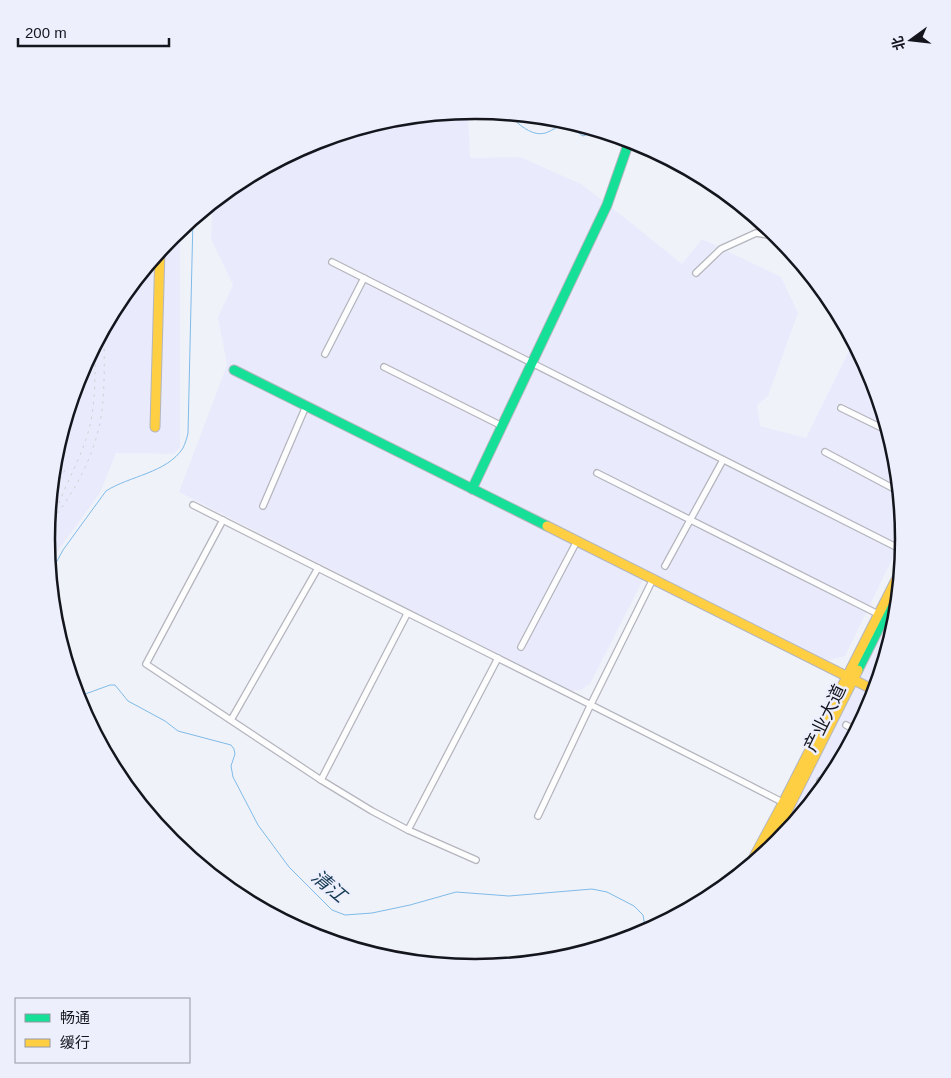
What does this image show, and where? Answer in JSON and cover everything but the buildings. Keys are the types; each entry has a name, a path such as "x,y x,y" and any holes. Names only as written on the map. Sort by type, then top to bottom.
{"street":[{"path":"472,489 607,204 627,147"},
{"path":"696,273 721,249 756,233 765,235"},
{"path":"154,427 160,261"},
{"path":"332,262 896,548"},
{"path":"325,354 364,278"},
{"path":"384,367 502,426"},
{"path":"234,370 869,687"},
{"path":"263,506 306,406"},
{"path":"841,408 881,428"},
{"path":"825,452 892,488"},
{"path":"665,566 723,460"},
{"path":"597,473 878,614"},
{"path":"194,505 407,614 591,704 787,805"},
{"path":"223,520 146,664 321,780 372,811 408,830 476,860"},
{"path":"521,647 576,541"},
{"path":"232,720 318,568"},
{"path":"538,816 653,579"},
{"name":"产业大道","path":"760,848 787,805 893,585"},
{"name":"产业大道","path":"849,677 891,603"},
{"path":"321,780 407,614"},
{"path":"408,830 498,658"},
{"path":"846,726 851,728"},
{"name":"产业大道","path":"782,826 787,805"}],"shaded area":[{"path":"468,118 470,158 520,157 581,184 682,264 702,239 781,277 798,313 768,396 757,405 760,426 806,438 851,349 874,404 888,457 895,511 896,552 845,656 826,661 647,572 590,684 581,690 570,691 179,492 227,365 218,317 233,285 211,239 212,211 242,189 290,162 340,141 367,133 421,122"},
{"path":"180,240 180,447 174,454 116,453 100,493 56,555 56,511 63,457 69,430 87,378 98,353 126,305 159,262"},
{"path":"887,626 874,674 853,725 825,773 788,820"}],"waterway":[{"path":"515,120 531,132 542,134 559,127"},
{"path":"576,131 583,136 588,134"},
{"path":"56,563 63,550 106,491 158,469 176,456 183,448 188,433 193,228"},
{"name":"清江","path":"85,694 115,685 128,701 165,721 178,731 231,745 235,754 231,766 233,777 258,825 289,867 332,910 345,915 372,913 456,892 509,896 592,889 607,892 634,906 643,915 644,923"}],"railway":[{"path":"56,516 85,467 97,434 104,391 104,342"},
{"path":"59,503 80,455 90,425 94,395 95,360"},
{"path":"60,481 66,468"}],"traffic: fast":[{"path":"472,489 607,205 627,147"},
{"path":"234,370 547,526"},
{"path":"858,670 890,605"}],"traffic: slow":[{"path":"155,427 160,261"},
{"path":"547,526 869,687"},
{"path":"757,851 893,586"},
{"path":"776,833 858,670"}]}
